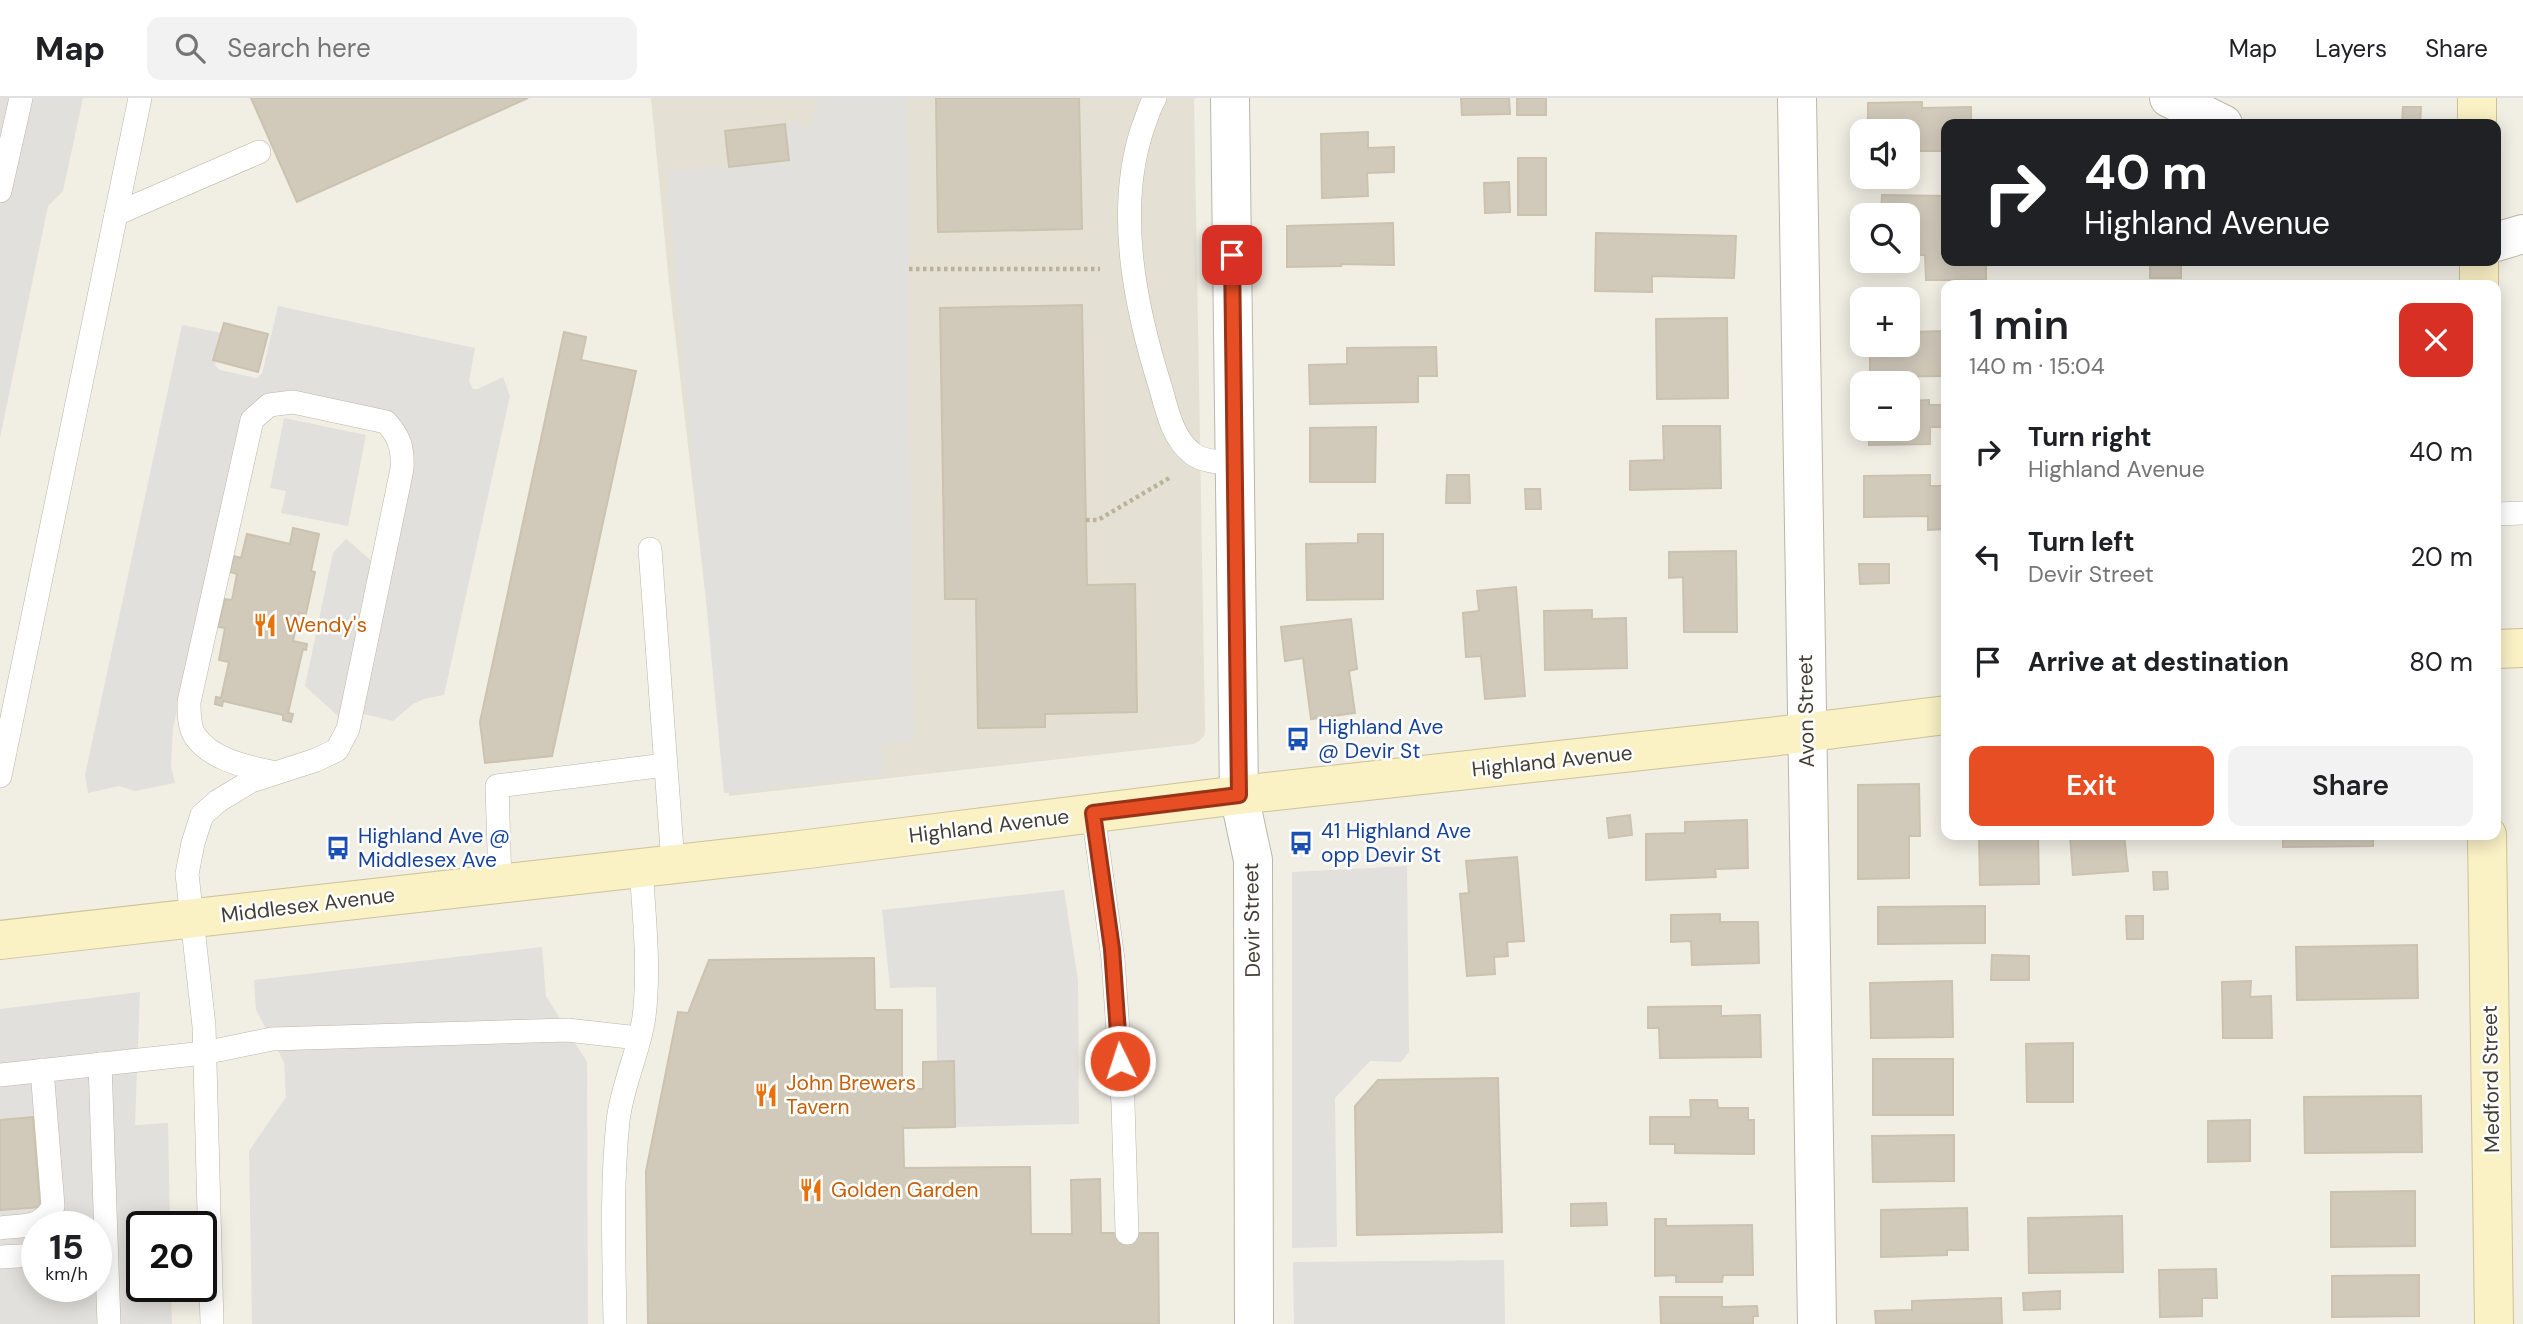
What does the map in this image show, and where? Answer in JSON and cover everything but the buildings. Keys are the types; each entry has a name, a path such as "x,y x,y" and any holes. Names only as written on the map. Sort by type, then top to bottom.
{"main road":[{"path":"2477,98 2477,119"},
{"path":"2501,649 2523,648"},
{"name":"Highland Avenue","path":"643,867 812,849 1239,795 1941,716"},
{"path":"2463,840 2489,983"},
{"name":"Medford Street","path":"2487,840 2494,1324"},
{"name":"Middlesex Avenue","path":"0,940 643,867"}],"street":[{"name":"Devir Street","path":"1230,98 1239,795 1253,860 1254,1324"},
{"name":"Avon Street","path":"1797,98 1817,1324"},
{"path":"2169,98 2213,119"},
{"path":"2501,241 2523,234"}],"lane":[{"path":"0,191 21,98"},
{"path":"0,776 140,98"},
{"path":"1155,98 1136,148 1130,209 1132,269 1153,363 1173,428 1192,453 1203,459 1234,464"},
{"path":"116,214 259,152"},
{"path":"212,1324 204,1026 187,874 202,816 218,801 251,781 276,773 316,760 337,750 348,729 403,454 398,437 386,422 293,402 269,405 252,420 189,702 194,735 207,748 224,758 276,773"},
{"path":"2501,514 2523,513"},
{"path":"615,1324 613,1191 618,1120 625,1082 643,1019 647,973 643,867 665,765 650,549"},
{"path":"500,883 497,786 665,765"},
{"path":"1093,813 1113,959 1123,1104 1127,1233"},
{"path":"0,1075 204,1053 272,1039 567,1030 638,1038"},
{"path":"100,1064 101,1211"},
{"path":"0,1228 40,1223 48,1217 53,1206 42,1070"},
{"path":"0,1257 21,1256"},
{"path":"107,1302 109,1324"}],"path":[{"path":"909,269 1132,269"},
{"path":"1086,520 1098,520 1176,474 1192,453"}],"shaded area":[{"path":"0,98 83,98 63,191 48,206 0,438"},
{"path":"651,98 1194,98 1205,729 1204,736 1199,741 1194,744 729,796 669,282"},
{"path":"817,98 907,98 914,741 882,746 883,775 724,793 666,171 789,160 785,124 813,125"},
{"path":"278,306 475,348 469,381 473,389 503,377 510,396 444,695 413,704 393,721 359,713 411,441 406,429 397,417 386,410 311,394 286,392 242,419 173,728 171,766 175,783 135,791 119,786 88,793 85,775 182,325 222,333 215,365 220,370 256,378 262,374"},
{"path":"284,418 366,435 348,526 281,513 286,491 270,488"},
{"path":"346,539 373,562 339,717 305,686 333,553"},
{"path":"1407,866 1409,1052 1401,1062 1370,1061 1335,1098 1337,1247 1292,1248 1292,872"},
{"path":"1064,890 1078,980 1079,1124 955,1127 954,1061 937,1061 936,987 890,988 882,910"},
{"path":"542,947 546,996 587,1062 588,1324 252,1324 249,1151 286,1097 284,1062 256,1010 254,980"},
{"path":"140,992 135,1125 168,1123 170,1211 126,1211 126,1302 171,1302 172,1324 0,1324 0,1009"},
{"path":"1504,1260 1505,1324 1294,1324 1293,1262"}],"place":[{"name":"Wendy's","path":"265,625"},
{"name":"Highland Ave @ Devir St","path":"1298,739"},
{"name":"41 Highland Ave opp Devir St","path":"1301,843"},
{"name":"Highland Ave @ Middlesex Ave","path":"338,848"},
{"name":"John Brewers Tavern","path":"766,1095"},
{"name":"Golden Garden","path":"811,1190"}],"route":[{"path":"1120,1061 1112,949 1093,813 1239,795 1232,255"}]}
